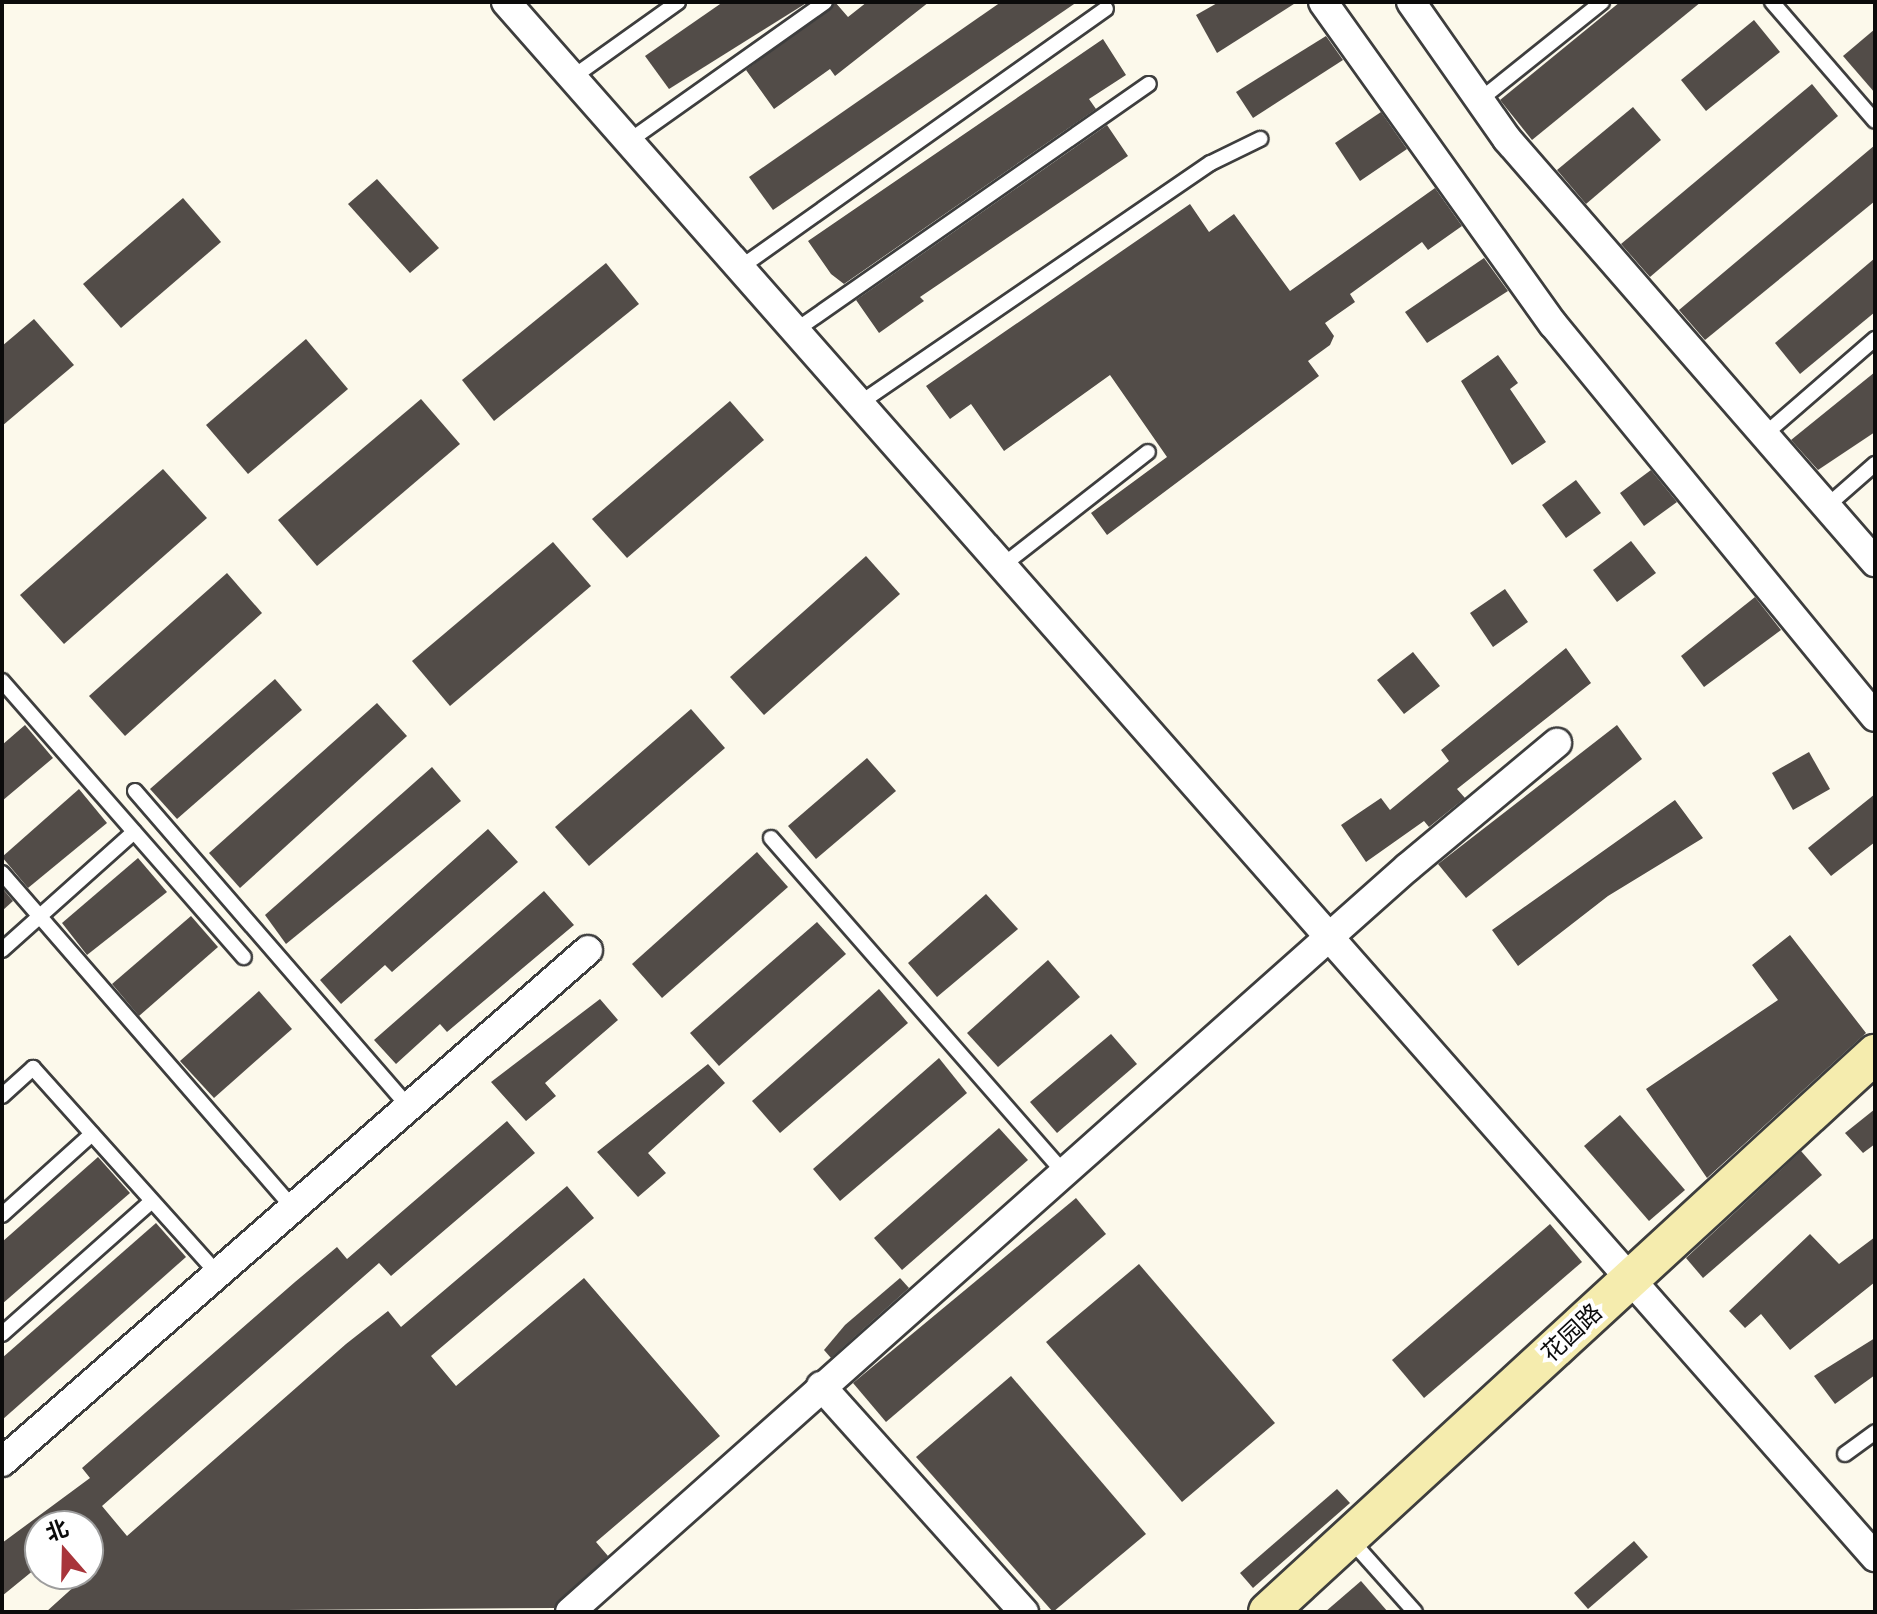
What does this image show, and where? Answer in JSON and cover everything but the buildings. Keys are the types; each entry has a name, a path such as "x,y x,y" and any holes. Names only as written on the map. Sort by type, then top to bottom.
{"street":[{"path":"506,2 1627,1281 1875,1557"},
{"path":"1323,2 1553,324 1875,717"},
{"path":"1411,2 1507,139 1875,562"},
{"path":"570,1612 1328,938 1557,743"},
{"path":"2,1462 588,950"},
{"name":"花园路","path":"1268,1612 1875,1054"},
{"path":"821,1386 1024,1612"}],"lane":[{"path":"573,77 678,2"},
{"path":"629,141 825,2"},
{"path":"1481,99 1602,2"},
{"path":"1772,2 1875,121"},
{"path":"741,267 1106,9"},
{"path":"796,330 1149,84"},
{"path":"860,403 1211,163 1260,139"},
{"path":"1764,435 1875,339"},
{"path":"1002,566 1148,452"},
{"path":"1827,506 1875,464"},
{"path":"2,681 244,957"},
{"path":"135,791 408,1106"},
{"path":"2,950 134,832"},
{"path":"771,838 1063,1172"},
{"path":"2,873 292,1207"},
{"path":"2,1096 33,1068 217,1273"},
{"path":"2,1215 92,1134"},
{"path":"2,1334 152,1201"},
{"path":"1845,1454 1875,1432"},
{"path":"1349,1537 1415,1612"}]}
